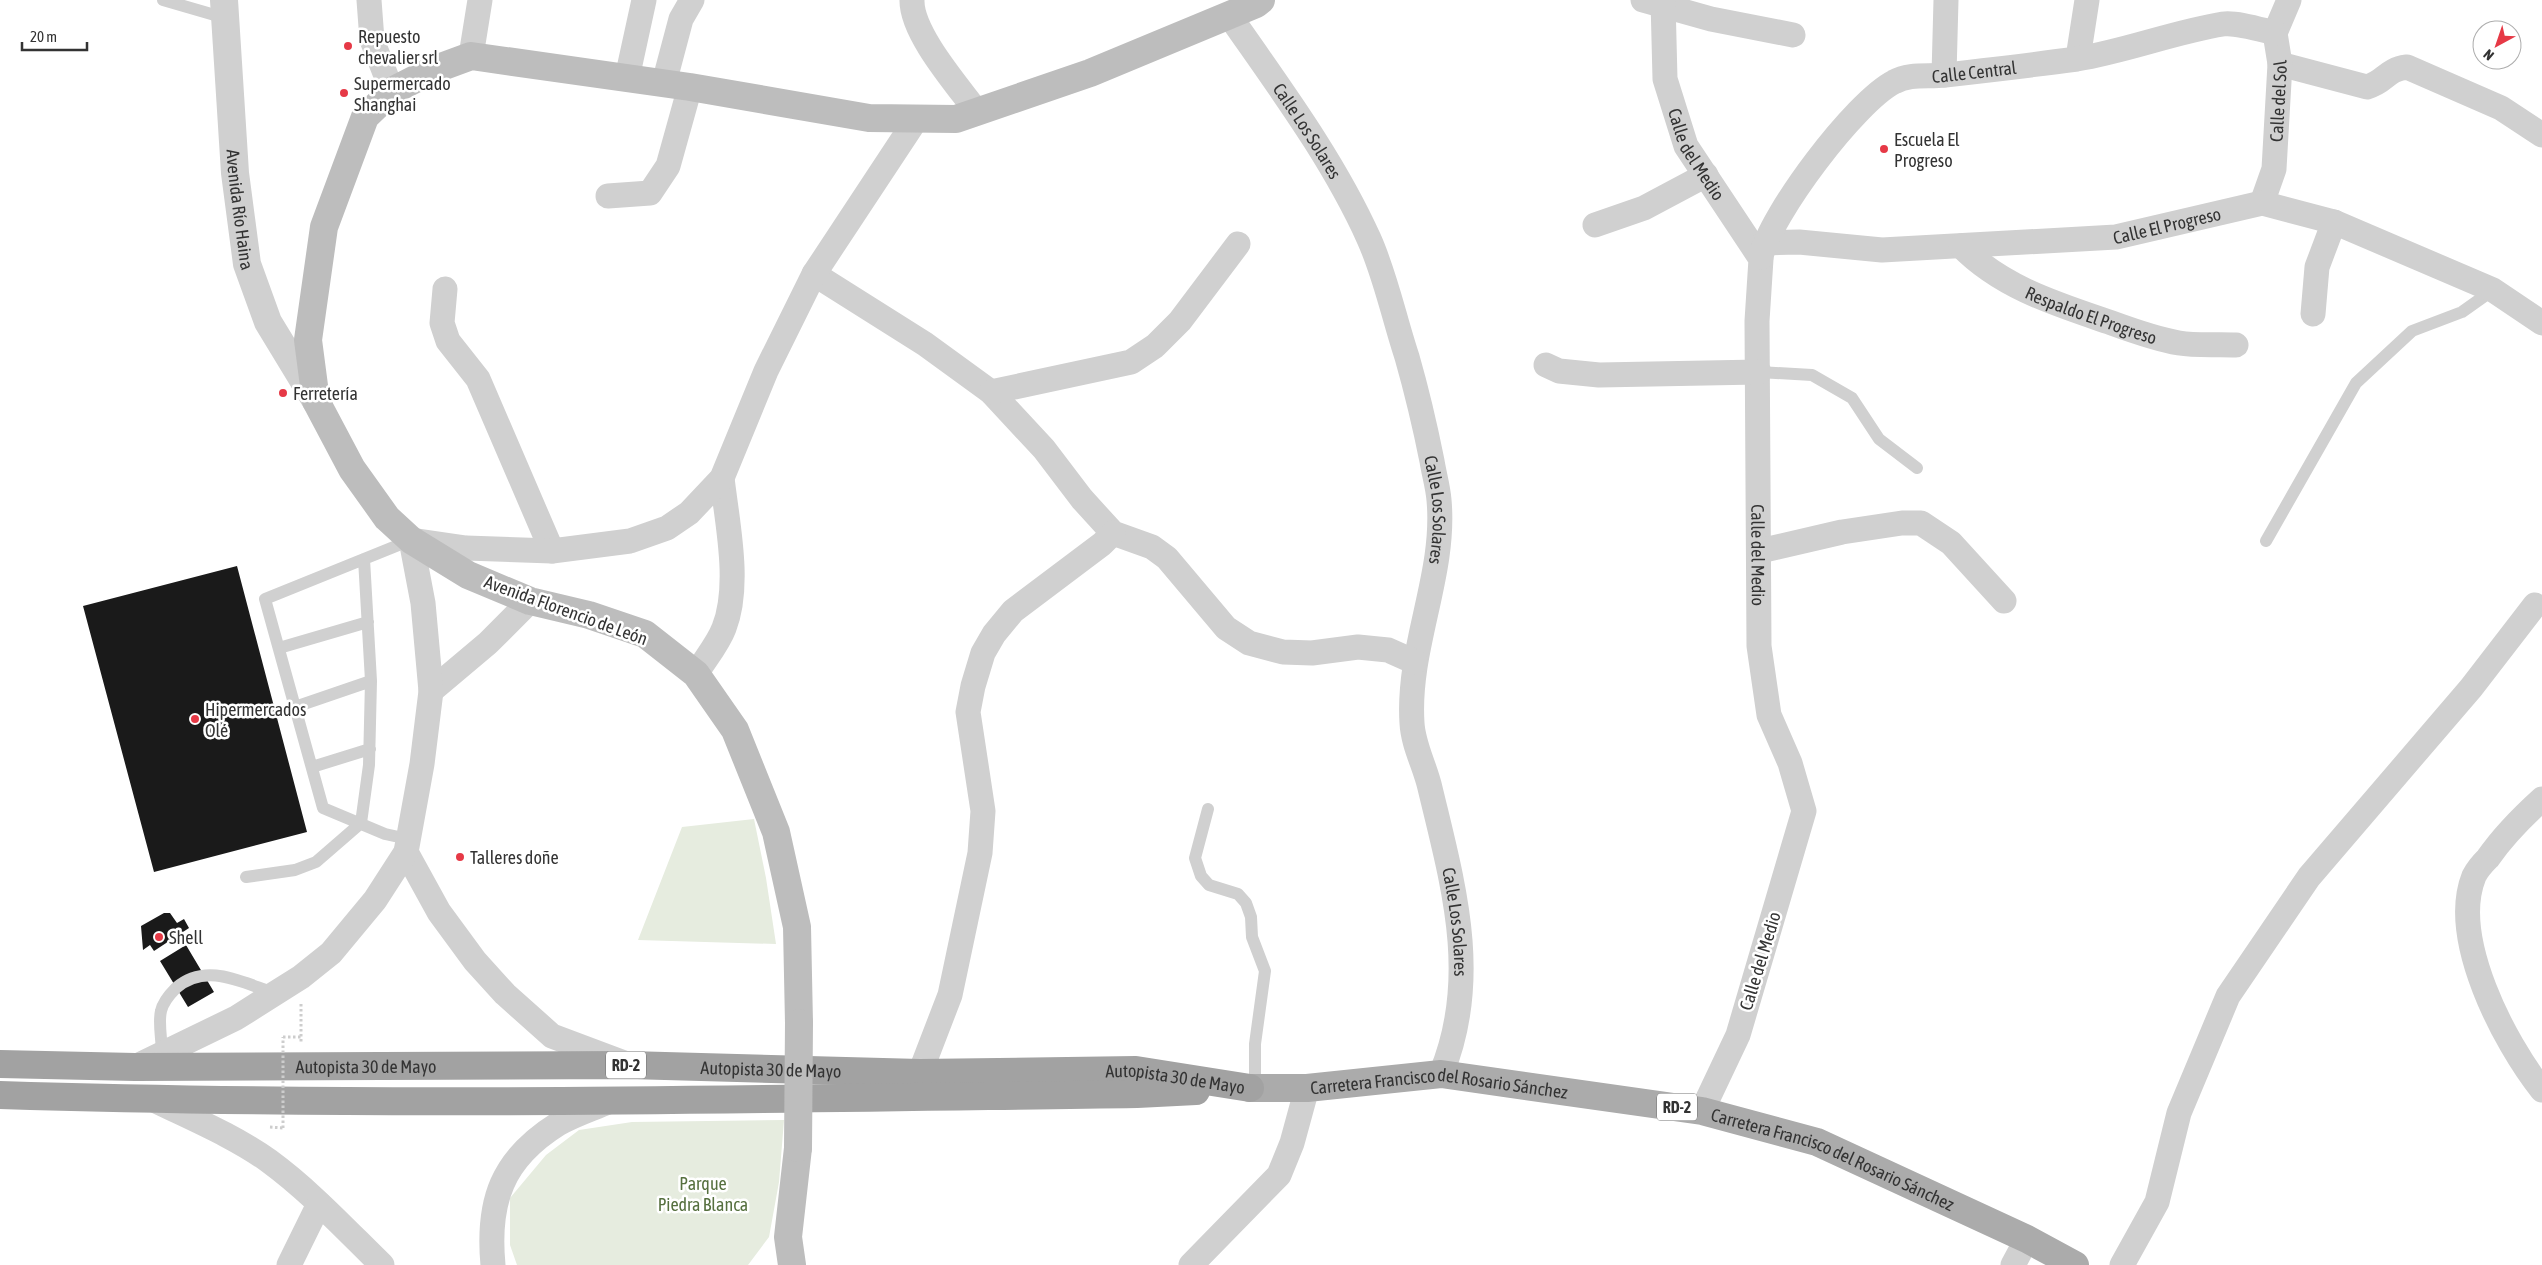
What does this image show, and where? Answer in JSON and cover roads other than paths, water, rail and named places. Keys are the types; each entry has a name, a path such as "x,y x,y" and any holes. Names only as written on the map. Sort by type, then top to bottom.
{"highway":[{"name":"Autopista 30 de Mayo","path":"0,1064 135,1067 629,1065 920,1073 1136,1070 1252,1088"},
{"name":"Autopista 30 de Mayo","path":"0,1095 154,1100 608,1102 1137,1094 1252,1088"}],"main road":[{"path":"316,401 308,340 324,227 365,117 392,91 433,70 471,56 677,85 869,118 956,119 1090,73 1261,0"},
{"name":"Avenida Florencio de León","path":"316,401 352,470 387,518 411,540 468,575 530,601 589,615 645,634 696,674 735,730 776,832 797,927 799,1023 798,1148 788,1237 792,1265"},
{"name":"Carretera Francisco del Rosario Sánchez","path":"1252,1088 1307,1088 1441,1074 1702,1111 1817,1142 2027,1239 2075,1265"}],"street":[{"path":"369,0 372,40 392,91"},
{"path":"471,56 480,0"},
{"path":"627,78 644,0"},
{"path":"608,196 650,193 668,166 677,85 681,18 692,0"},
{"path":"912,0 921,32 930,48 977,112"},
{"path":"1944,75 1946,0"},
{"path":"2078,58 2087,0"},
{"path":"2275,33 2289,0"},
{"path":"1656,2 1711,19 1793,35"},
{"name":"Calle del Medio","path":"1656,2 1665,79 1686,146 1763,251 1757,321 1759,372 1759,646 1769,714 1790,763 1804,811 1738,1035 1702,1111"},
{"name":"Avenida Río Haina","path":"225,9 235,173 248,264 268,322 316,401"},
{"name":"Calle Los Solares","path":"1229,15 1307,128 1336,176 1369,239 1389,290 1420,399 1439,499 1439,531 1432,586 1415,662 1412,723 1429,784 1460,927 1462,971 1459,1015 1441,1074"},
{"name":"Calle Central","path":"1763,251 1782,212 1836,138 1881,89 1896,80 1910,76 1944,75 2078,58 2141,45 2226,23 2275,33"},
{"name":"Calle del Sol","path":"2262,203 2274,169 2280,64 2275,33"},
{"path":"2280,64 2367,87 2379,84 2393,69 2407,67 2501,108 2542,136"},
{"path":"135,1067 236,1018 301,977 331,953 375,900 407,846 422,764 431,692 423,603 411,540 466,548 552,551 630,541 667,528 689,512 722,478 766,371 814,274 917,118"},
{"path":"1595,225 1644,208 1706,175"},
{"name":"Calle El Progreso","path":"1763,251 1799,242 1882,250 2116,237 2262,203 2334,222 2493,290 2542,323"},
{"path":"2313,314 2317,267 2334,222"},
{"path":"991,392 1131,362 1155,346 1180,321 1238,244"},
{"name":"Respaldo El Progreso","path":"1961,246 1979,264 2014,285 2058,305 2137,332 2179,343 2236,345"},
{"path":"814,274 925,344 991,392 1044,449 1082,499 1113,533 1152,547 1167,558 1226,628 1248,643 1283,652 1312,653 1358,647 1388,650 1415,662"},
{"path":"446,289 442,323 448,341 478,378 552,551"},
{"path":"1546,365 1559,371 1599,375 1759,372"},
{"path":"696,674 724,628 730,603 732,568 722,478"},
{"path":"1760,551 1842,532 1902,523 1921,523 1951,543 2004,602"},
{"path":"920,1073 950,995 980,853 983,812 968,712 972,686 983,653 994,634 1014,611 1102,544 1113,533"},
{"path":"431,692 488,643 530,601"},
{"path":"2122,1265 2157,1202 2179,1113 2228,996 2309,877 2471,688 2535,605"},
{"path":"2542,800 2508,830 2475,875 2467,904 2469,938 2481,978 2520,1059 2542,1090"},
{"path":"407,846 439,912 475,960 505,994 552,1036 629,1065"},
{"path":"1191,1265 1279,1175 1292,1143 1307,1088"},
{"path":"154,1100 236,1140 270,1162 319,1204 382,1265"},
{"path":"493,1265 494,1206 505,1175 530,1145 559,1124 608,1102"},
{"path":"289,1265 319,1204"},
{"path":"777,1265 788,1237"},
{"path":"2013,1265 2027,1239"}],"lane":[{"path":"164,0 225,9"},
{"path":"2266,541 2356,383 2412,331 2462,312 2493,290"},
{"path":"1759,372 1812,376 1852,398 1879,438 1917,468"},
{"path":"407,846 361,823 323,808 265,599 411,540"},
{"path":"246,877 295,870 316,862 361,823 370,749 371,680 364,559"},
{"path":"279,648 368,622"},
{"path":"295,708 371,680"},
{"path":"312,767 370,749"},
{"path":"1208,809 1195,858 1201,876 1209,885 1238,894 1246,904 1251,917 1252,937 1265,971 1255,1044 1252,1088"},
{"path":"162,1054 161,1010 168,996 186,980 202,974 221,974 274,993"}],"place":[{"name":"Repuesto chevalier srl","path":"348,46"},
{"name":"Supermercado Shanghai","path":"344,93"},
{"name":"Escuela El Progreso","path":"1884,149"},
{"name":"Ferretería","path":"283,393"},
{"name":"Hipermercados Olé","path":"195,719"},
{"name":"Talleres doñe","path":"460,857"},
{"name":"Shell","path":"159,937"}],"park label":[{"name":"Parque Piedra Blanca","path":"703,1193"}]}
